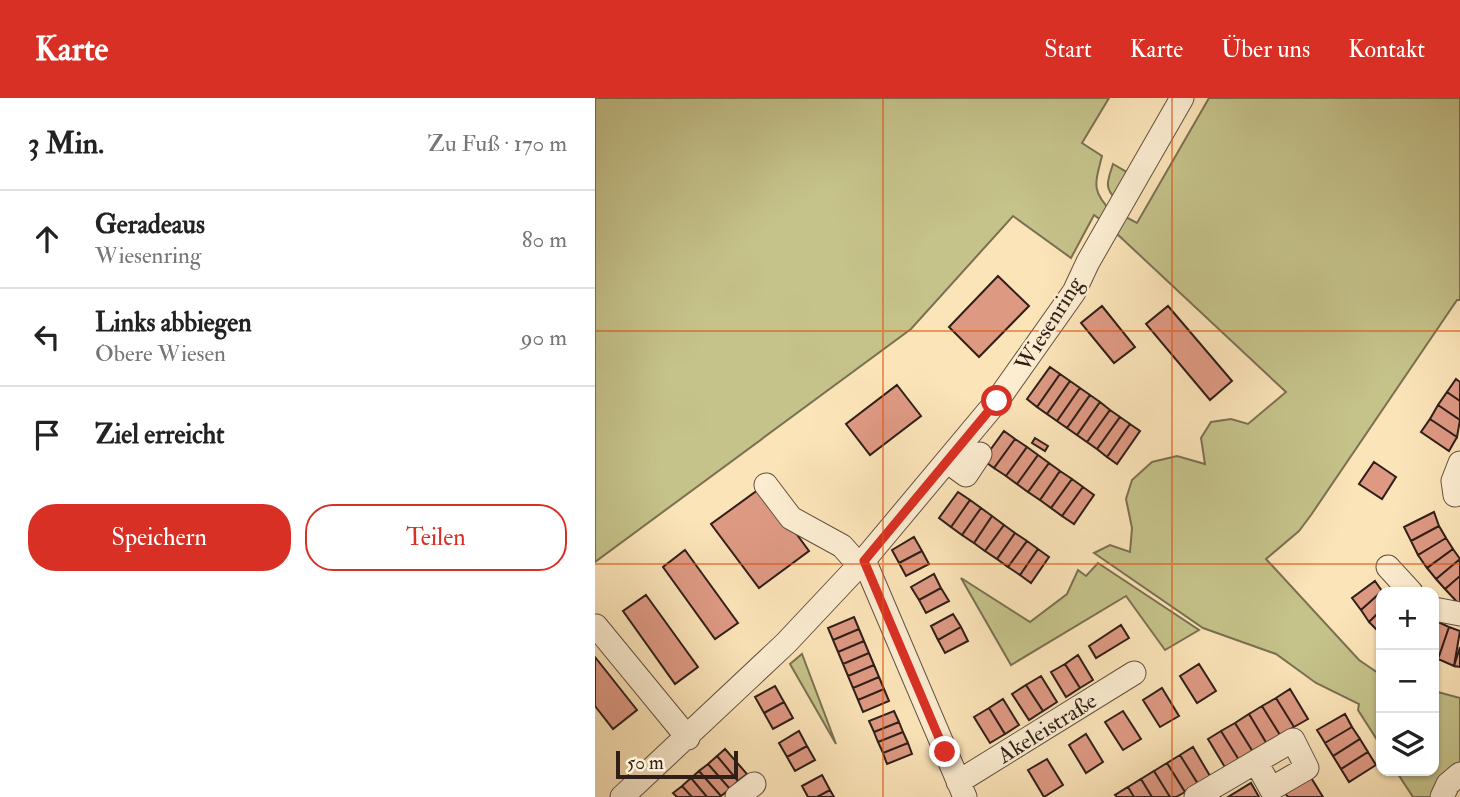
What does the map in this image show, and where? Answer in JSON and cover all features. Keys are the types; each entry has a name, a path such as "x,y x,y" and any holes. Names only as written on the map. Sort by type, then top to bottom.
{"street":[{"name":"Wiesenring","path":"622,797 688,738 786,643 861,563 892,523 956,476 1074,292 1088,262 1181,98"},
{"path":"956,476 980,454"},
{"path":"1455,495 1453,481 1460,463"},
{"path":"766,485 791,518 842,546 861,563 962,789"},
{"path":"1388,567 1406,587"},
{"path":"1439,611 1460,614"},
{"path":"596,626 688,738"},
{"name":"Akeleistraße","path":"962,789 1134,673"},
{"path":"1196,797 1256,762"},
{"path":"1442,797 1448,784 1460,774"}],"shaded area":[{"path":"595,98 1109,98 1082,143 1102,156 1097,187 1101,198 1112,212 1105,223 1094,215 1071,258 1013,216 911,329 595,562"},
{"path":"1209,98 1460,98 1460,300 1457,300 1311,515 1299,531 1266,559 1359,660 1376,672 1376,738 1358,710 1359,704 1316,683 1276,654 1203,628 1094,553 1110,545 1130,552 1132,528 1126,499 1132,480 1152,462 1177,456 1205,464 1201,438 1211,422 1231,419 1248,424 1286,392 1115,232 1124,216 1137,223"},
{"path":"1113,164 1130,174 1117,200 1108,188"},
{"path":"1098,563 1199,630 1165,650 1126,596 1011,665 961,578 1030,622 1067,594 1078,570 1086,576"},
{"path":"802,654 836,744 790,664"},
{"path":"1439,692 1460,698 1460,771 1438,797 1413,797 1399,776 1439,776"}],"building":[{"path":"998,276 1029,306 979,357 949,327"},
{"path":"1102,306 1135,347 1114,363 1081,323"},
{"path":"1168,306 1232,381 1210,400 1146,324"},
{"path":"1050,367 1060,374 1037,407 1027,399"},
{"path":"1060,374 1070,381 1047,414 1037,407"},
{"path":"1456,379 1460,382 1460,401 1447,392"},
{"path":"1070,381 1080,388 1057,421 1047,414"},
{"path":"897,385 921,416 870,455 846,424"},
{"path":"1080,388 1090,395 1067,428 1057,421"},
{"path":"1447,392 1460,401 1460,420 1438,405"},
{"path":"1090,395 1100,402 1077,435 1067,428"},
{"path":"1100,402 1110,410 1087,442 1077,435"},
{"path":"1438,405 1460,420 1457,437 1430,419"},
{"path":"1110,410 1120,417 1097,449 1087,442"},
{"path":"1120,417 1130,424 1107,457 1097,449"},
{"path":"1430,419 1457,437 1449,451 1421,432"},
{"path":"1130,424 1140,431 1117,464 1107,457"},
{"path":"1004,431 1015,439 994,468 983,460"},
{"path":"1035,438 1048,446 1045,451 1032,443"},
{"path":"1015,439 1027,447 1006,476 994,468"},
{"path":"1027,447 1038,455 1017,484 1006,476"},
{"path":"1038,455 1049,463 1028,492 1017,484"},
{"path":"1374,462 1396,477 1382,499 1359,484"},
{"path":"1049,463 1060,471 1040,500 1028,492"},
{"path":"1060,471 1072,479 1051,508 1040,500"},
{"path":"1072,479 1083,487 1062,516 1051,508"},
{"path":"762,487 809,551 759,588 711,524"},
{"path":"1083,487 1094,495 1074,524 1062,516"},
{"path":"958,492 970,500 951,527 939,518"},
{"path":"970,500 981,508 962,535 951,527"},
{"path":"981,508 992,516 974,543 962,535"},
{"path":"1434,512 1439,526 1411,541 1404,527"},
{"path":"992,516 1004,525 985,551 974,543"},
{"path":"1004,525 1015,533 997,559 985,551"},
{"path":"1439,526 1446,538 1418,555 1411,541"},
{"path":"1015,533 1027,541 1008,567 997,559"},
{"path":"914,537 922,551 899,563 892,550"},
{"path":"1446,538 1453,549 1427,568 1418,555"},
{"path":"1027,541 1038,549 1020,575 1008,567"},
{"path":"1038,549 1049,557 1031,583 1020,575"},
{"path":"1453,549 1460,559 1436,579 1427,568"},
{"path":"685,550 738,623 715,639 663,567"},
{"path":"922,551 929,564 906,576 899,563"},
{"path":"1460,559 1460,576 1445,589 1436,579"},
{"path":"934,574 941,588 919,600 911,587"},
{"path":"1460,576 1460,601 1458,603 1445,589"},
{"path":"1375,581 1379,587 1376,587 1376,596 1361,610 1352,598"},
{"path":"941,588 949,601 926,613 919,600"},
{"path":"646,595 698,667 675,684 623,611"},
{"path":"1376,596 1376,615 1369,622 1361,610"},
{"path":"953,614 961,627 938,640 931,626"},
{"path":"1376,615 1376,629 1369,622"},
{"path":"854,617 859,629 833,640 828,628"},
{"path":"1439,622 1449,627 1439,656"},
{"path":"1121,625 1129,638 1096,658 1089,646"},
{"path":"961,627 968,641 945,653 938,640"},
{"path":"1449,627 1460,631 1454,666 1439,659"},
{"path":"859,629 864,641 838,652 833,640"},
{"path":"864,641 869,653 843,664 838,652"},
{"path":"1460,647 1460,667 1454,666"},
{"path":"869,653 874,665 848,676 843,664"},
{"path":"1078,655 1093,680 1080,688 1065,664"},
{"path":"595,657 637,710 613,729 595,706"},
{"path":"1065,664 1080,688 1066,697 1051,672"},
{"path":"1199,664 1216,691 1197,703 1180,676"},
{"path":"874,665 879,677 853,688 848,676"},
{"path":"1041,676 1057,702 1043,711 1026,685"},
{"path":"879,677 884,689 858,700 853,688"},
{"path":"1026,685 1043,711 1029,720 1012,694"},
{"path":"775,686 784,702 764,713 755,697"},
{"path":"1162,688 1179,716 1160,727 1143,700"},
{"path":"884,689 889,701 863,712 858,700"},
{"path":"1290,689 1308,719 1294,727 1276,698"},
{"path":"1276,698 1294,727 1280,735 1262,706"},
{"path":"1003,699 1019,725 1005,734 989,708"},
{"path":"784,702 793,718 773,729 764,713"},
{"path":"1262,706 1280,735 1267,744 1249,714"},
{"path":"989,708 1005,734 990,743 974,717"},
{"path":"894,711 899,722 874,732 869,721"},
{"path":"1123,711 1141,739 1123,750 1105,722"},
{"path":"1249,714 1267,744 1253,752 1235,723"},
{"path":"1345,714 1352,727 1325,743 1317,730"},
{"path":"899,722 903,732 878,742 874,732"},
{"path":"1235,723 1253,752 1239,760 1221,731"},
{"path":"1352,727 1360,739 1333,756 1325,743"},
{"path":"799,731 807,746 787,757 779,743"},
{"path":"1221,731 1239,760 1226,769 1208,739"},
{"path":"903,732 908,743 883,753 878,742"},
{"path":"1086,734 1103,762 1086,773 1069,745"},
{"path":"1360,739 1368,752 1341,769 1333,756"},
{"path":"908,743 912,754 887,764 883,753"},
{"path":"807,746 815,760 795,771 787,757"},
{"path":"1193,747 1210,776 1198,784 1180,755"},
{"path":"725,749 747,774 738,781 717,756"},
{"path":"1368,752 1376,765 1349,782 1341,769"},
{"path":"1180,755 1198,784 1185,792 1167,763"},
{"path":"717,756 738,781 730,789 708,764"},
{"path":"1047,759 1063,785 1044,797 1028,770"},
{"path":"1167,763 1185,792 1176,797 1170,797 1154,771"},
{"path":"708,764 730,789 721,796 699,771"},
{"path":"699,771 720,797 707,797 691,778"},
{"path":"1154,771 1170,797 1152,797 1141,779"},
{"path":"822,775 830,790 817,797 808,797 802,786"},
{"path":"1310,776 1323,797 1288,797 1284,792"},
{"path":"691,778 707,797 692,797 682,786"},
{"path":"1141,779 1152,797 1134,797 1128,787"},
{"path":"1251,783 1259,797 1228,797"},
{"path":"682,786 692,797 677,797 673,793"},
{"path":"1128,787 1134,797 1115,795"},
{"path":"830,790 834,797 817,797"}],"route":[{"path":"945,752 864,561 892,523 948,462 997,401"}]}
